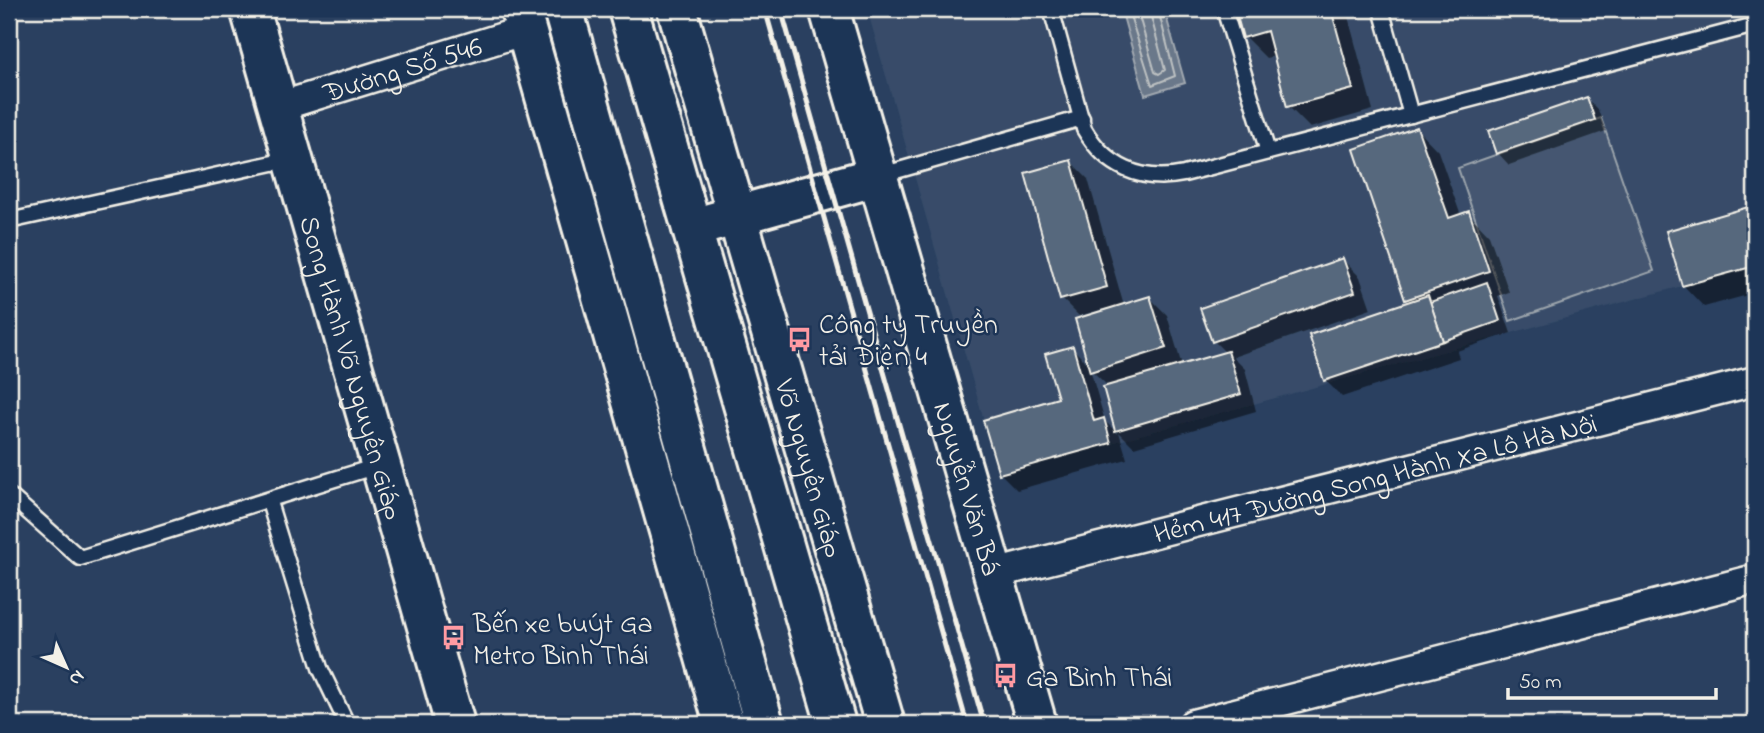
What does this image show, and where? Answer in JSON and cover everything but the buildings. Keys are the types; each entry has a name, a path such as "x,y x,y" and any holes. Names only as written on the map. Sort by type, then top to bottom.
{"main road":[{"name":"Song Hành Võ Nguyên Giáp","path":"250,9 381,465 446,718"},
{"path":"563,9 764,724"},
{"name":"Võ Nguyên Giáp","path":"628,9 836,724"},
{"name":"Võ Nguyên Giáp","path":"677,9 886,724"},
{"name":"Nguyễn Văn Bá","path":"829,9 1037,724"},
{"path":"523,19 724,724"},
{"path":"692,228 878,176"}],"street":[{"name":"Đường Số 546","path":"278,107 523,19"},
{"name":"Hẻm 417 Đường Song Hành Xa Lộ Hà Nội","path":"993,574 1755,381"},
{"path":"1193,724 1755,579"}],"lane":[{"path":"1051,9 1082,118 1092,142 1101,153 1125,170 1139,175 1169,177 1755,25"},
{"path":"1224,9 1268,152"},
{"path":"1381,9 1411,115"},
{"path":"878,176 1082,118"},
{"path":"9,221 292,158"},
{"path":"9,495 80,558 269,502 381,465"},
{"path":"269,502 320,668 347,724"}],"shaded area":[{"name":"Công ty Truyền tải Điện 4","path":"867,9 1755,9 1755,266 999,474"},
{"path":"1601,118 1654,271 1510,321 1458,168"}],"water":[{"path":"1121,9 1164,9 1185,83 1145,95"}],"railway":[{"path":"765,9 967,724"},
{"path":"781,9 984,724"}],"place":[{"name":"Công ty Truyền tải Điện 4","path":"799,339"},
{"name":"Bến xe buýt Ga Metro Bình Thái","path":"453,638"},
{"name":"Ga Bình Thái","path":"1006,676"}]}
